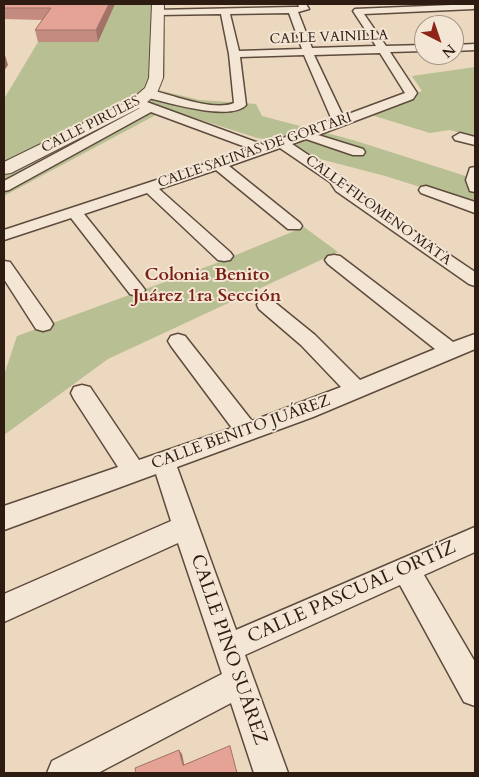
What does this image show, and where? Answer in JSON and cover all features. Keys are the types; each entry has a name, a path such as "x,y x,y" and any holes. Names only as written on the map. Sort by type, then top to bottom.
{"street":[{"path":"412,6 422,15"},
{"path":"367,8 473,6"},
{"path":"157,8 205,7 226,10 297,7 308,52 339,121"},
{"name":"CALLE PIRULES","path":"4,187 145,102 154,87 156,78 157,8"},
{"name":"CALLE SALINAS DE GORTARI","path":"4,235 306,135 411,95 384,49 367,8"},
{"path":"145,102 221,109 235,108 240,105 226,10"},
{"name":"CALLE VAINILLA","path":"234,54 414,48"},
{"path":"145,102 264,149"},
{"name":"CALLE PIRULES","path":"4,168 145,102"},
{"path":"306,135 358,152"},
{"path":"460,137 475,142"},
{"name":"CALLE FILOMENO MATA","path":"281,143 335,179 341,188 475,280"},
{"path":"218,164 294,226"},
{"path":"474,187 475,171"},
{"path":"150,188 224,256"},
{"path":"426,190 455,198 475,208"},
{"path":"74,212 136,290"},
{"path":"334,260 451,351"},
{"path":"4,266 43,324"},
{"path":"266,305 308,340 357,390"},
{"name":"CALLE BENITO JUÁREZ","path":"4,518 357,390 475,341"},
{"path":"178,342 247,431"},
{"path":"82,393 133,471"},
{"name":"CALLE PINO SUÁREZ","path":"164,460 271,773"},
{"path":"4,608 186,527"},
{"name":"CALLE PASCUAL ORTÍZ","path":"228,648 475,539"},
{"path":"406,569 475,691"},
{"path":"64,773 239,682"}],"green space":[{"path":"115,4 154,4 165,29 165,76 158,90 200,100 256,104 262,116 353,140 475,179 475,204 385,176 320,159 290,143 257,138 167,109 4,196 4,99 38,42 98,42"},
{"path":"475,67 475,137 450,130 430,133 368,114 422,91 412,76"},
{"path":"304,227 338,252 108,359 4,435 4,375 17,336 214,264"}],"building":[{"path":"4,4 109,4 96,30 35,30 51,8 4,8"},
{"path":"230,746 237,773 136,773 135,768 179,750 183,765"}],"district":[{"name":"Colonia Benito Juárez 1ra Sección","path":"207,286"}]}
